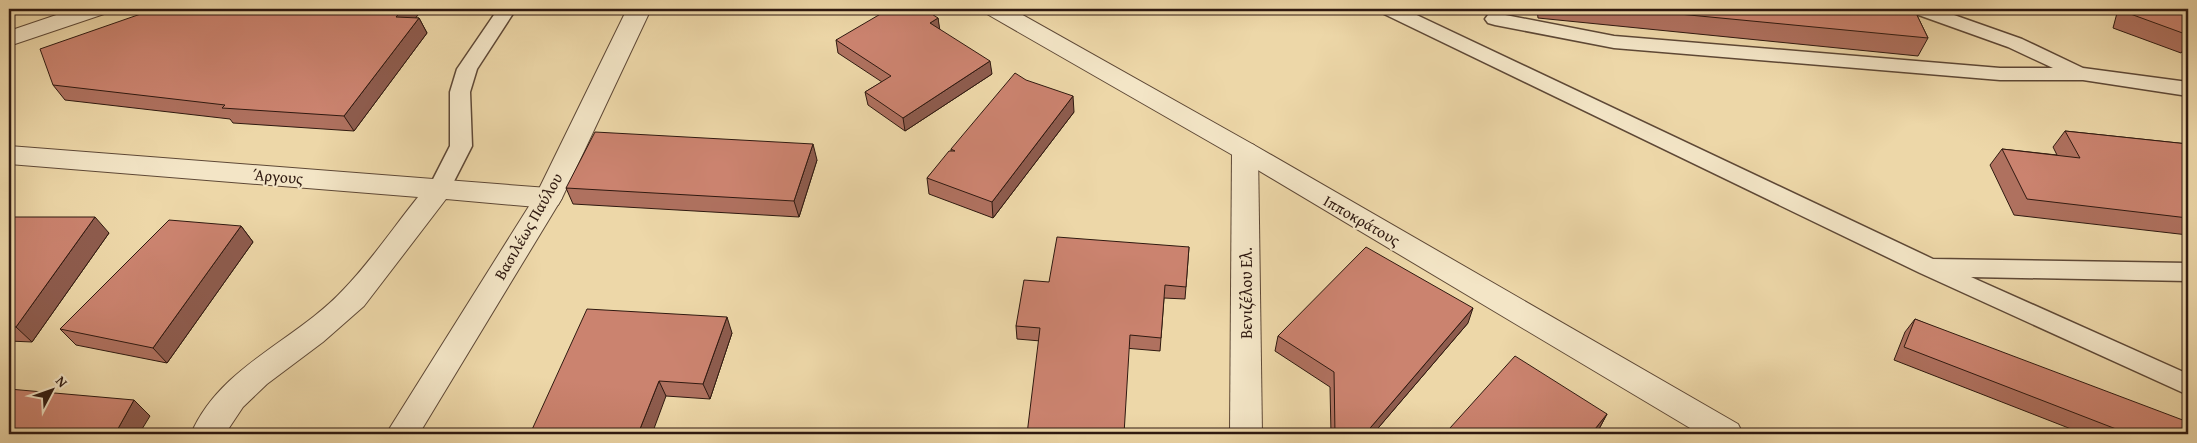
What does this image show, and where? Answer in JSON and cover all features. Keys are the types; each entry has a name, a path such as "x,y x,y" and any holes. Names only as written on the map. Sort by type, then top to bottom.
{"street":[{"path":"9,39 96,9"},
{"name":"Βασιλέως Παύλου","path":"402,434 548,198 639,9"},
{"name":"Ιπποκράτους","path":"995,9 1245,151 1727,434"},
{"name":"Βενιζέλου Ελ.","path":"1245,151 1246,434"},
{"name":"Άργους","path":"9,155 548,198"},
{"path":"206,434 232,398 256,375 312,334 354,298 439,189"}],"lane":[{"path":"439,189 461,146 460,92 467,69 506,9"},
{"path":"1389,9 1928,267 2188,385"},
{"path":"1920,9 2015,44 2083,74"},
{"path":"1481,53 1497,14 1614,42 2000,74 2083,74 2188,89"},
{"path":"1928,267 2188,272"}],"building":[{"path":"155,9 403,9 396,17 419,18 344,116 222,108 225,105 53,85 40,49"},
{"path":"889,9 924,9 938,18 930,23 990,61 903,118 865,92 891,76 836,40"},
{"path":"1627,9 1914,9 1928,38"},
{"path":"2126,9 2188,9 2188,35 2125,12"},
{"path":"1015,73 1026,80 1073,96 992,202 927,178 949,151 955,151 951,149"},
{"path":"2065,131 2188,144 2188,218 2027,199 2002,149 2080,158"},
{"path":"595,132 813,144 794,201 566,188"},
{"path":"13,217 95,217 16,327 9,326 9,223"},
{"path":"169,220 241,226 153,348 60,329"},
{"path":"1057,237 1189,247 1186,287 1165,285 1161,338 1130,335 1124,434 1027,434 1040,328 1016,326 1024,280 1049,282"},
{"path":"1366,247 1473,308 1365,434 1335,434 1334,372 1278,336"},
{"path":"587,309 727,317 703,384 659,381 638,434 530,434"},
{"path":"1915,319 2188,422 2188,434 2129,434 1904,347"},
{"path":"1515,356 1607,414 1591,434 1459,434 1450,428"},
{"path":"9,389 134,400 115,434 9,434"}]}
